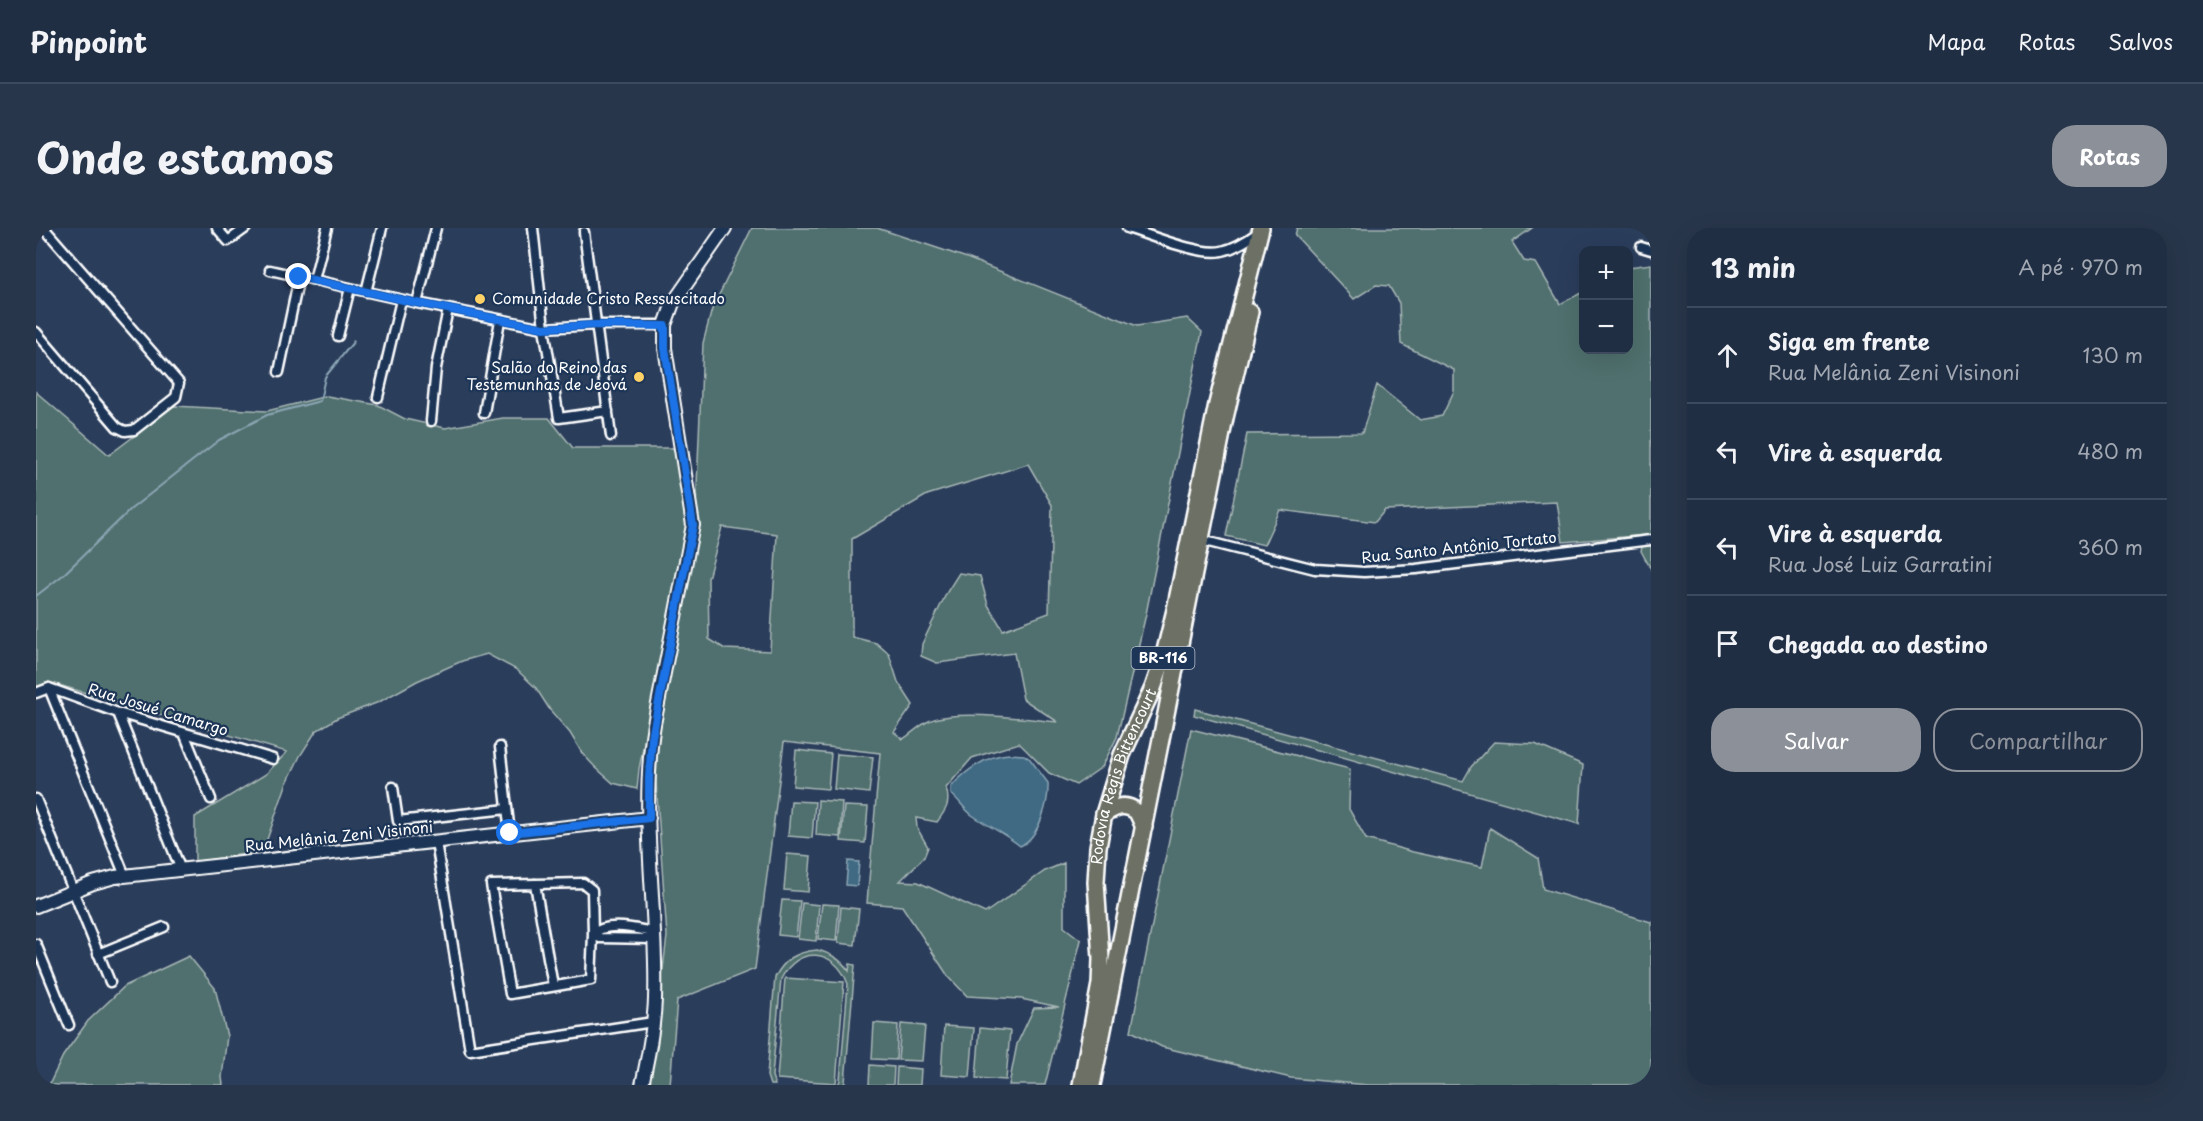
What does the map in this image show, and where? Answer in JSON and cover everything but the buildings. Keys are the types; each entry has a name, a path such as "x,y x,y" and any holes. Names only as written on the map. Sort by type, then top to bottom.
{"highway":[{"name":"Rodovia Régis Bittencourt","path":"1092,1085 1265,229"},
{"name":"Rodovia Régis Bittencourt","path":"1081,1085 1100,984 1101,959 1096,874 1104,814 1122,756 1153,688 1163,660 1217,404 1265,229"},
{"path":"1104,814 1126,806 1137,812 1143,827"}],"main road":[{"path":"642,1085 655,998 649,818 652,738 693,525 665,348 665,326 673,303 725,228"},
{"name":"Rua Melânia Zeni Visinoni","path":"36,906 99,881 125,876 649,818"}],"street":[{"path":"36,332 117,427 125,431 134,430 176,397 179,383 44,228"},
{"path":"217,228 228,241 246,228"},
{"path":"314,280 327,228"},
{"path":"366,292 382,228"},
{"path":"417,303 436,228"},
{"path":"533,228 544,328 559,418 608,411"},
{"path":"1127,228 1148,231 1197,249 1216,252 1243,243 1265,229"},
{"path":"584,232 611,436"},
{"path":"1641,247 1651,250"},
{"path":"270,270 401,300 544,328 595,325 665,326"},
{"path":"279,372 299,277"},
{"path":"338,336 350,288"},
{"path":"378,397 401,300"},
{"path":"431,421 436,368 448,309"},
{"path":"484,413 500,320"},
{"name":"Rua Santo Antônio Tortato","path":"1202,540 1315,568 1357,572 1416,569 1651,540"},
{"path":"36,693 49,688 125,876"},
{"name":"Rua Josué Camargo","path":"49,688 118,713 273,759"},
{"path":"118,713 181,870"},
{"path":"184,733 211,799"},
{"path":"500,747 510,833"},
{"path":"393,787 398,821 507,808"},
{"path":"36,799 110,982"},
{"path":"436,842 470,1050 653,1022"},
{"path":"583,883 589,885 592,890 593,934 591,980 510,994 491,885 583,883"},
{"path":"535,884 553,986"},
{"path":"98,954 164,927"},
{"path":"593,934 600,938 653,935"},
{"path":"36,944 69,1025"}],"green space":[{"path":"752,228 877,228 967,258 1137,326 1187,318 1202,332 1146,614 1117,737 1102,767 1076,785 1049,773 1019,743 972,758 946,788 947,806 937,822 916,818 917,828 928,847 924,857 900,881 918,882 985,913 1045,871 1064,863 1064,927 1081,940 1045,1085 1009,1085 1017,1044 1034,1008 1059,1007 1021,999 967,996 948,976 902,906 867,903 880,753 784,742 755,969 677,1000 670,1085 649,1085 667,936 656,782 658,736 699,525 696,509 703,343 712,309","holes":["1028,464 1052,505 1049,613 1003,630 988,605 980,576 959,573 947,592 922,644 921,656 937,663 1014,653 1023,699 1058,722 973,715 941,717 922,725 903,739 894,732 913,705 898,682 889,654 876,643 852,637 852,539 927,495","722,527 777,534 770,651 725,649 709,639 708,578"]},
{"path":"1297,228 1532,228 1512,242 1524,261 1536,263 1560,304 1579,294 1579,354 1633,354 1633,266 1651,264 1651,569 1641,551 1645,535 1563,542 1557,502 1385,510 1375,522 1280,510 1264,545 1226,536 1247,434 1362,433 1377,385 1420,420 1442,416 1454,391 1454,370 1401,344 1399,303 1389,286 1376,285 1354,299 1295,235"},
{"path":"36,392 109,455 174,406 267,411 327,396 378,405 405,419 445,428 503,418 549,418 573,448 675,448 689,527 670,630 656,682 637,789 613,783 595,767 582,753 536,688 517,670 487,654 462,661 417,681 379,702 337,718 316,731 300,756 286,785 263,851 195,862 195,817 266,774 287,752 49,682 36,687"},
{"path":"1195,709 1463,781 1471,767 1494,742 1535,744 1583,765 1579,824 1194,715"},
{"path":"1191,729 1350,769 1349,809 1366,839 1482,867 1490,828 1538,858 1543,889 1651,922 1651,1085 1368,1085 1291,1078 1162,1047 1131,1031"},
{"path":"796,750 831,754 828,789 793,786"},
{"path":"837,754 873,757 869,793 834,789"},
{"path":"818,800 842,802 840,837 816,835"},
{"path":"791,801 815,802 812,838 788,836"},
{"path":"844,806 868,807 865,843 841,841"},
{"path":"787,854 811,856 808,892 784,890"},
{"path":"782,900 800,901 796,937 778,935"},
{"path":"802,903 819,905 816,941 798,939"},
{"path":"822,904 839,905 836,941 818,939"},
{"path":"841,907 859,909 855,945 838,943"},
{"path":"817,950 835,958 849,971 850,964 855,965 845,1082 843,1085 838,1085 848,984 834,963 816,955 797,960 781,979 772,1076 775,1085 770,1085 767,1076 775,977 783,965 792,958"},
{"path":"189,956 215,988 227,1036 223,1085 49,1085 63,1056 88,1021 125,986"},
{"path":"785,978 844,982 836,1083 777,1079"},
{"path":"874,1023 898,1025 896,1060 872,1059"},
{"path":"901,1024 925,1026 922,1061 898,1060"},
{"path":"944,1026 974,1028 970,1077 941,1075"},
{"path":"980,1028 1010,1031 1006,1080 976,1078"},
{"path":"870,1065 894,1067 893,1085 869,1085"},
{"path":"897,1067 921,1069 920,1085 896,1085"}],"water":[{"path":"1009,754 1024,755 1030,759 1048,783 1045,809 1037,828 1027,842 1020,846 972,815 951,794 951,787 970,770 993,757"},
{"path":"848,861 859,862 857,886 846,885"}],"waterway":[{"path":"36,596 63,575 131,509 219,440 267,415 320,401 325,377 354,341"}],"place":[{"name":"Comunidade Cristo Ressuscitado","path":"480,299"},
{"name":"Salão do Reino das Testemunhas de Jeová","path":"639,377"}],"route":[{"path":"299,277 544,328 595,325 665,326 665,348 693,525 654,724 649,778 649,818 510,833"}]}
